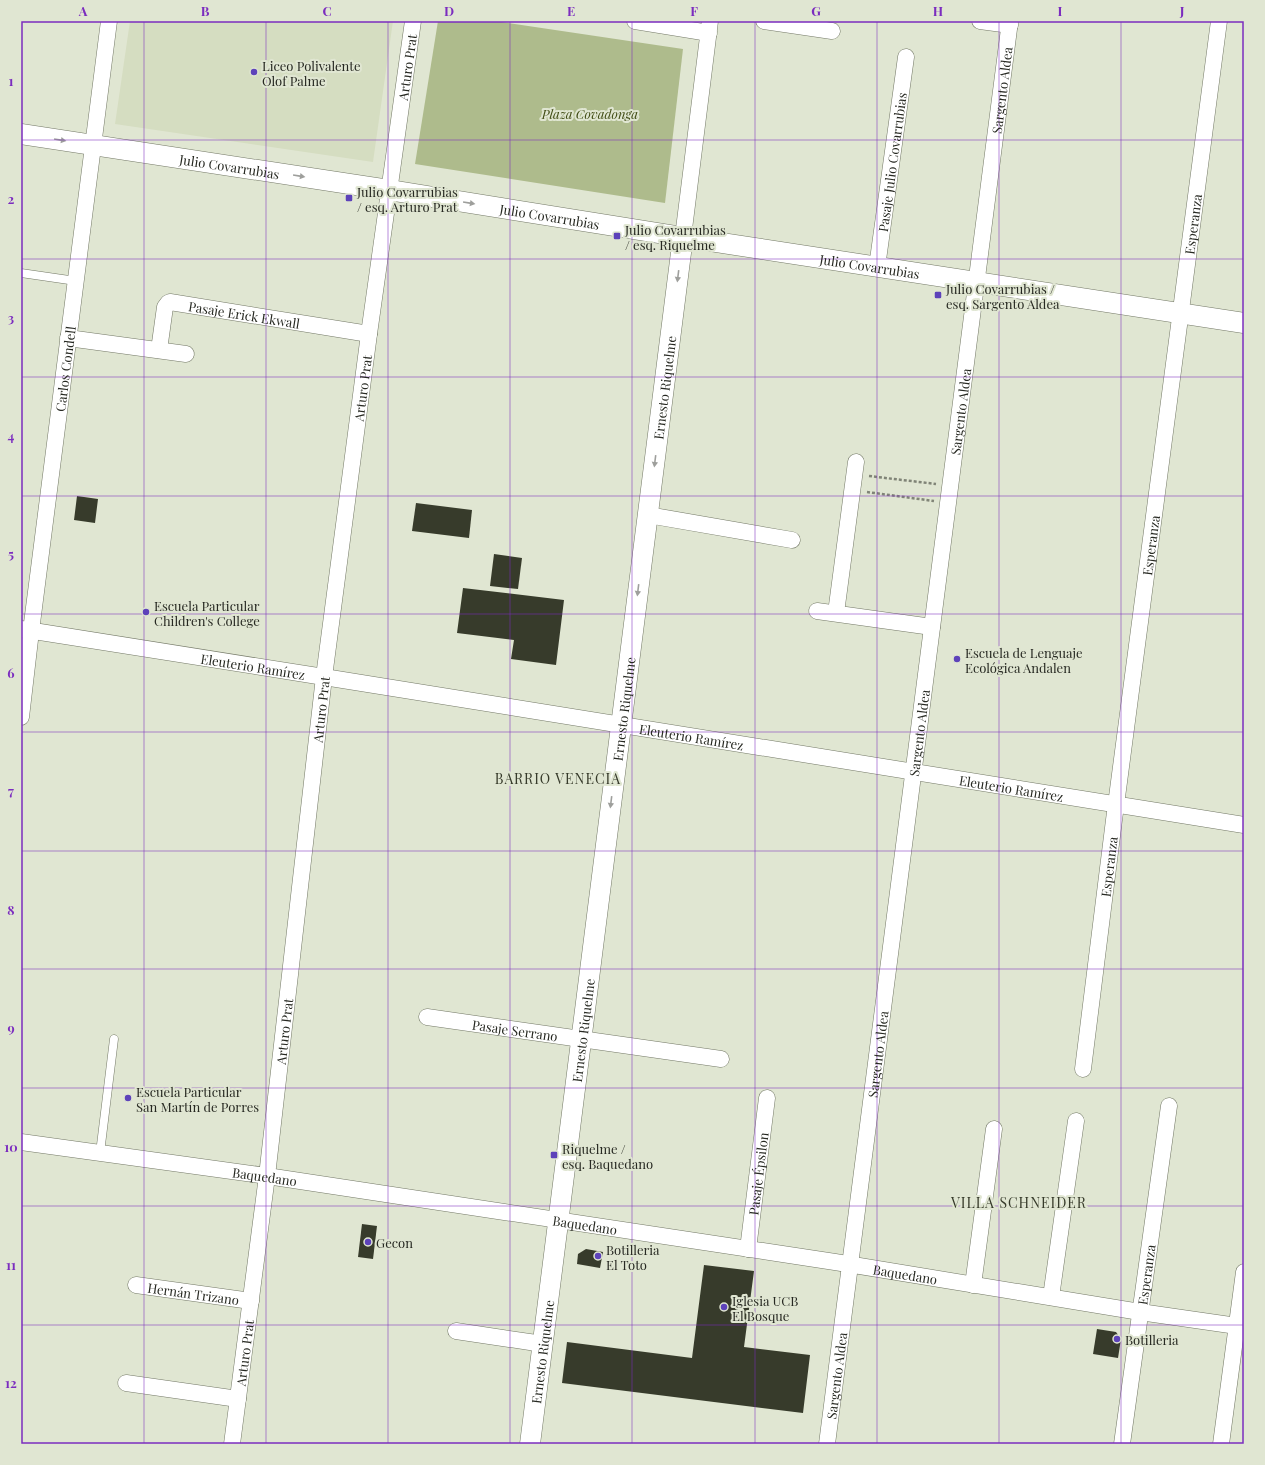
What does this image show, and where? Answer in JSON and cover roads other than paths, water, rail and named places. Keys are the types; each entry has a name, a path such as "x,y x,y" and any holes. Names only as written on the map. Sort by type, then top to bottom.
{"street":[{"name":"Carlos Condell","path":"21,717 26,630 76,281 108,21"},
{"name":"Arturo Prat","path":"232,1444 267,1176 324,677 369,334 413,21"},
{"path":"635,21 710,27"},
{"path":"764,21 832,31"},
{"path":"980,21 1010,23"},
{"name":"Esperanza","path":"1083,1069 1116,805 1219,21"},
{"name":"Sargento Aldea","path":"827,1444 1010,23"},
{"name":"Ernesto Riquelme","path":"530,1444 710,27"},
{"name":"Pasaje Julio Covarrubias","path":"877,267 906,57"},
{"name":"Julio Covarrubias","path":"21,134 389,190 683,238 1244,323"},
{"name":"Pasaje Erick Ekwall","path":"159,350 165,307 168,302 369,334"},
{"path":"68,338 186,354"},
{"path":"836,613 855,468"},
{"path":"648,515 792,540"},
{"path":"817,611 932,627"},
{"name":"Eleuterio Ramírez","path":"26,630 1244,825"},
{"name":"Pasaje Serrano","path":"427,1017 721,1059"},
{"name":"Pasaje Épsilon","path":"748,1249 767,1098"},
{"name":"Esperanza","path":"1122,1444 1169,1106"},
{"path":"1051,1297 1076,1121"},
{"path":"973,1284 994,1130"},
{"name":"Baquedano","path":"21,1142 267,1176 850,1264 1240,1327"},
{"path":"1221,1444 1240,1327 1244,1272"},
{"name":"Hernán Trizano","path":"136,1285 251,1301"},
{"path":"456,1330 543,1344"},
{"name":"Arturo Prat","path":"126,1383 238,1399"}],"lane":[{"path":"21,273 76,281"},
{"path":"100,1153 114,1039"}],"place":[{"name":"Liceo Polivalente Olof Palme","path":"254,72"},
{"name":"Julio Covarrubias / esq. Arturo Prat","path":"349,198"},
{"name":"Julio Covarrubias / esq. Riquelme","path":"617,236"},
{"name":"Julio Covarrubias / esq. Sargento Aldea","path":"938,295"},
{"name":"Escuela Particular Children's College","path":"146,612"},
{"name":"Escuela de Lenguaje Ecológica Andalen","path":"957,659"},
{"name":"Escuela Particular San Martín de Porres","path":"128,1098"},
{"name":"Riquelme / esq. Baquedano","path":"554,1155"},
{"name":"Gecon","path":"368,1242"},
{"name":"Botilleria El Toto","path":"598,1256"},
{"name":"Iglesia UCB El Bosque","path":"724,1307"},
{"name":"Botilleria","path":"1117,1339"}],"district":[{"name":"BARRIO VENECIA","path":"558,778"},
{"name":"VILLA SCHNEIDER","path":"1019,1202"}],"park label":[{"name":"Plaza Covadonga","path":"590,113"}]}
